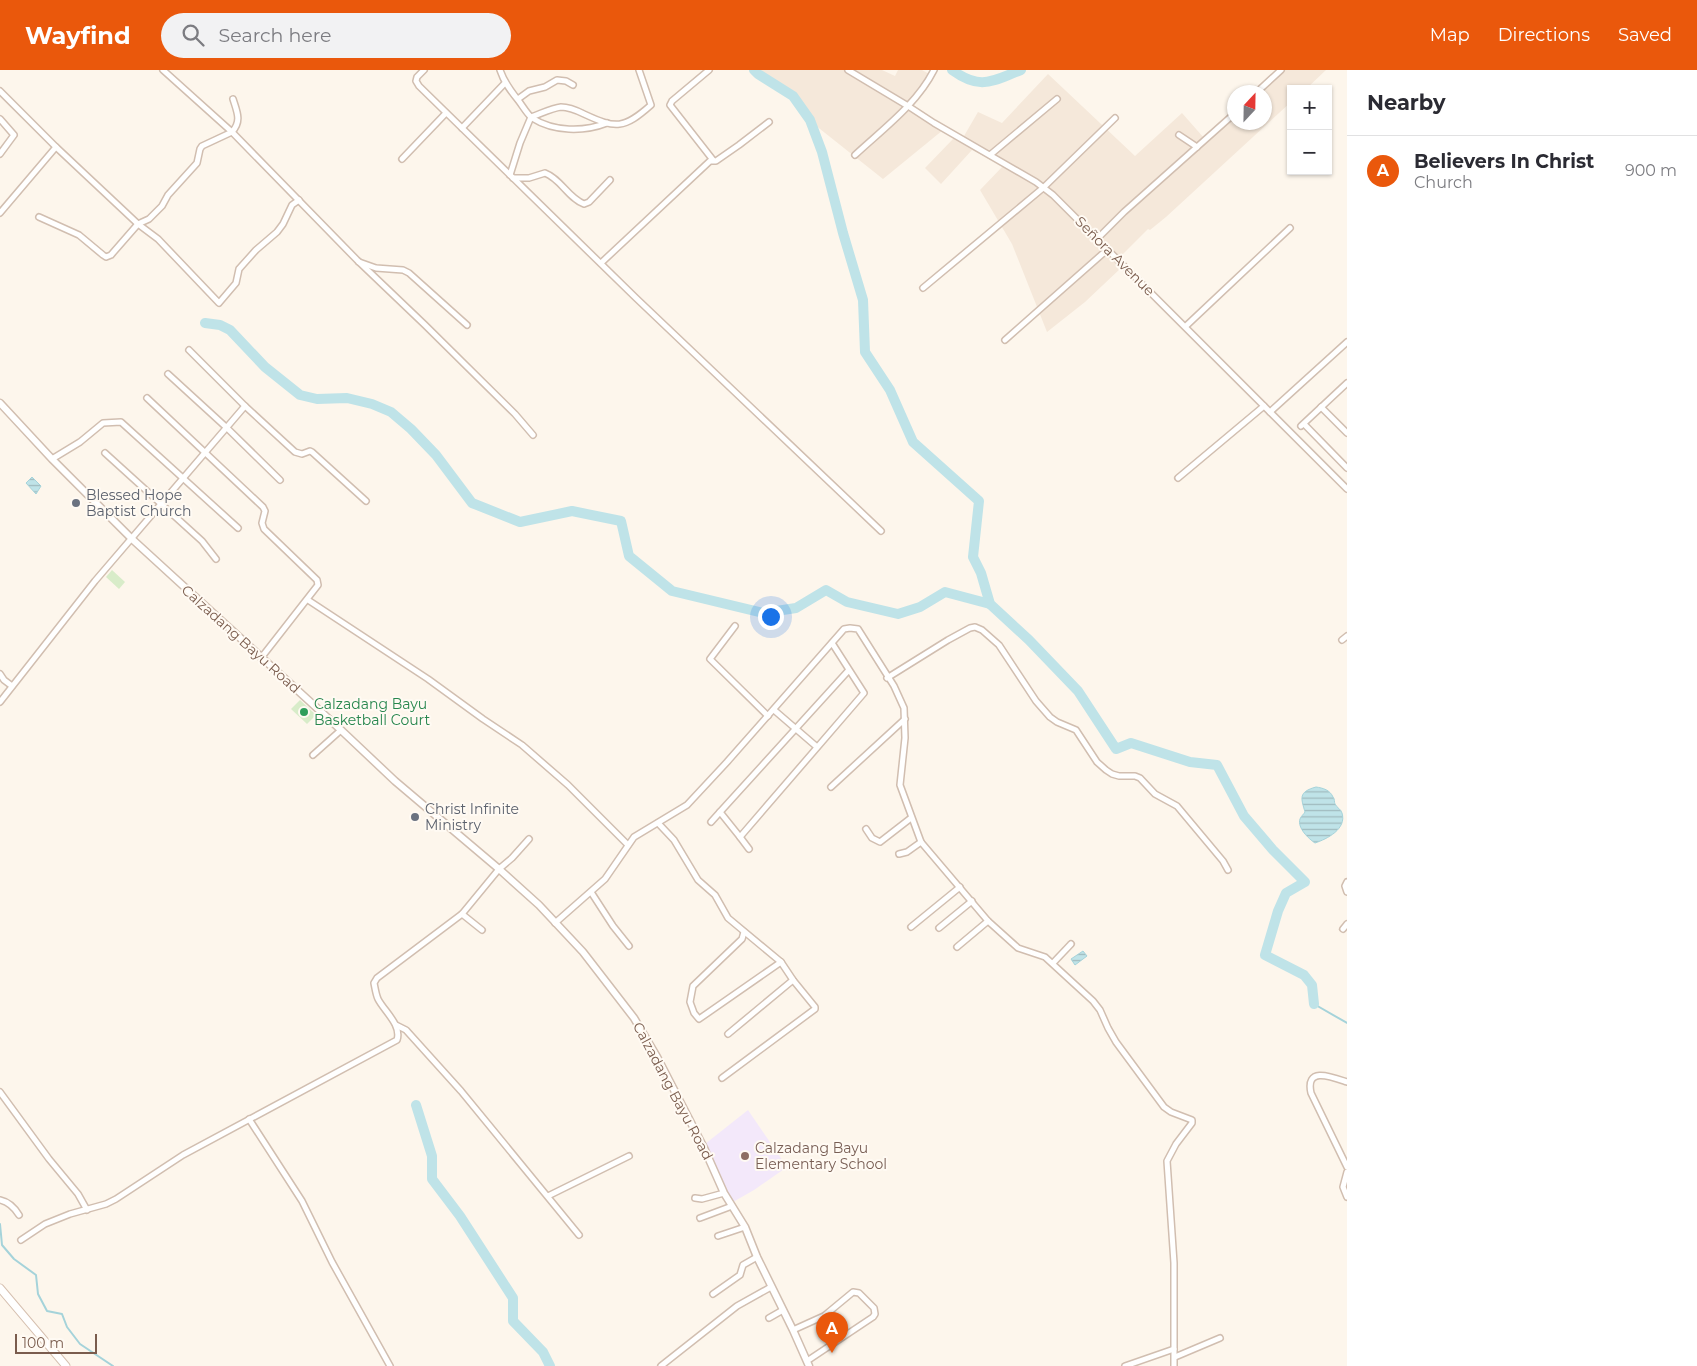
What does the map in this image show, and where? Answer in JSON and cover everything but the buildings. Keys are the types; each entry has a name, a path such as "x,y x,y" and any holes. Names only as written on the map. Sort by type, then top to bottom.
{"main road":[{"path":"0,1288 66,1366"}],"street":[{"path":"164,70 232,132 356,260 425,325 533,435"},
{"path":"424,70 416,81 419,86 511,177 739,394 744,402 882,531"},
{"path":"500,70 505,83 531,117 552,126 566,129 596,127 607,123"},
{"path":"511,177 520,143 531,117 562,107 612,125 626,124 638,116 651,105 639,70"},
{"path":"709,70 672,100 670,105 713,160"},
{"name":"Señora Avenue","path":"848,70 1053,195 1347,489"},
{"path":"1265,85 1281,70"},
{"path":"856,154 908,106 930,80 934,71"},
{"path":"518,99 529,91 545,87 557,80 566,81 572,85"},
{"path":"462,128 505,83"},
{"path":"0,92 138,224 158,239 220,303 236,283 239,269 256,250 277,232 292,206 299,200"},
{"path":"39,217 79,235 106,257 111,255 138,224 149,219 162,206 168,195 198,163 202,146 232,132 239,118 233,99"},
{"path":"990,155 1057,99"},
{"path":"402,159 446,113"},
{"path":"923,288 1043,188 1115,118"},
{"path":"0,119 14,135 0,154"},
{"path":"1098,238 1130,206 1227,120"},
{"path":"601,263 710,161 716,161 769,122"},
{"path":"1179,135 1197,147"},
{"path":"0,213 56,147"},
{"path":"511,177 529,178 545,173 549,174 576,200 584,204 589,202 610,180"},
{"path":"1186,326 1290,228"},
{"path":"1005,340 1108,249"},
{"path":"356,260 376,268 409,272 467,325"},
{"path":"1270,412 1347,342"},
{"path":"189,350 245,406 298,454 312,452 366,501"},
{"path":"168,374 280,480"},
{"path":"1347,384 1303,425 1347,468"},
{"path":"147,398 263,507 265,511 262,523 264,529 317,580 318,585 308,600 261,658"},
{"name":"Calzadang Bayu Road","path":"0,403 52,459 132,539 395,781 539,905 582,952 634,1018 657,1057 695,1130 724,1193 744,1227 808,1364"},
{"path":"0,702 95,581 245,406"},
{"path":"1178,478 1264,406"},
{"path":"1321,408 1347,433"},
{"path":"52,459 72,448 103,423 121,422 238,528"},
{"path":"105,453 202,541 216,559"},
{"path":"308,600 522,744 568,785 628,845"},
{"path":"735,626 710,659 768,716"},
{"path":"888,678 970,628 975,627 982,630 999,645 1036,701 1050,717 1076,730 1098,762 1106,770 1119,776 1135,776 1140,778 1155,794 1182,811 1224,861 1228,870"},
{"path":"555,922 605,879 628,845 642,831 687,805 844,630 850,628 858,629 894,686 904,708 904,745 900,785 921,842 988,921 1018,948 1040,954 1053,963 1100,1010 1116,1042 1164,1107 1171,1112 1192,1120 1192,1123 1176,1144 1167,1161 1174,1263 1174,1366"},
{"path":"740,837 864,693 848,671 832,643"},
{"path":"711,822 848,671"},
{"path":"0,674 12,686"},
{"path":"774,710 817,747"},
{"path":"831,787 905,719"},
{"path":"313,755 341,730"},
{"path":"720,812 749,849"},
{"path":"866,829 872,838 880,842 911,818"},
{"path":"658,822 674,840 698,880 715,895 728,918 781,962 793,980 816,1007 722,1078"},
{"path":"22,1240 45,1224 70,1214 106,1204 183,1154 397,1040 396,1025 377,998 374,983 383,972 462,914 499,869 529,839"},
{"path":"899,854 907,852 921,842"},
{"path":"1347,882 1345,886 1347,892"},
{"path":"911,927 960,887"},
{"path":"591,892 613,926 629,946"},
{"path":"939,928 972,902"},
{"path":"462,914 482,930"},
{"path":"957,947 988,921"},
{"path":"744,932 742,939 693,986 690,1002 699,1019 781,962"},
{"path":"1053,963 1071,944"},
{"path":"728,1034 793,980"},
{"path":"396,1025 406,1030 460,1091 579,1235"},
{"path":"1347,1082 1324,1075 1316,1076 1310,1080 1309,1085 1310,1093 1347,1167"},
{"path":"0,1092 49,1159 78,1194 87,1210"},
{"path":"249,1119 302,1201 324,1247 390,1366"},
{"path":"548,1196 629,1156"},
{"path":"1347,1172 1343,1186 1347,1197"},
{"path":"695,1198 702,1199 724,1193"},
{"path":"0,1200 14,1207 20,1215"},
{"path":"700,1218 732,1206"},
{"path":"718,1236 744,1227"},
{"path":"713,1294 740,1275 743,1266 757,1257"},
{"path":"661,1366 737,1306 771,1287"},
{"path":"793,1330 824,1316 853,1292 860,1293 874,1308 873,1317 808,1364"},
{"path":"768,1318 783,1310"},
{"path":"1175,1357 1220,1338"},
{"path":"1125,1366 1174,1349"}],"shaded area":[{"path":"756,70 882,70 895,76 898,70 922,70 931,75 909,108 943,130 883,179 815,125 793,96"},
{"path":"1276,70 1326,70 1310,85 1287,85 1287,106 1272,119 1272,85 1260,85"},
{"path":"1048,74 1135,156 1182,113 1204,138 1227,116 1227,130 1261,130 1166,217 1150,230 1148,229 1117,260 1121,268 1085,302 1047,332 1012,244 980,190 1003,166 972,150 941,184 925,168 953,139 964,136 978,112 1002,123"},
{"name":"Calzadang Bayu Elementary School","path":"748,1110 787,1167 733,1202 705,1144"}],"green space":[{"path":"112,570 125,582 119,589 106,577"},
{"name":"Calzadang Bayu Basketball Court","path":"300,700 316,715 307,724 291,709"}],"water":[{"path":"32,477 41,486 36,494 26,483"},
{"path":"1316,787 1330,793 1343,819 1342,824 1335,832 1315,843 1304,833 1300,826 1300,818 1305,812 1302,796 1306,791"},
{"path":"1083,951 1087,956 1075,965 1071,959"}],"waterway":[{"path":"754,70 793,96 810,120 822,152 863,300 865,352 890,390 913,442 979,501 973,557 981,573 990,604 1029,640 1078,691 1116,749 1131,743 1190,762 1217,765 1244,816 1273,850 1305,882 1286,893 1278,911 1265,955 1304,975 1312,985 1314,1004"},
{"path":"952,70 979,82 994,80 1021,70"},
{"path":"205,323 220,325 230,330 265,367 300,395 317,399 347,398 372,404 391,412 411,429 436,455 472,503 520,522 572,511 621,521 629,556 672,591 763,613 796,608 826,590 847,602 898,614 920,607 945,592 990,604"},
{"path":"1314,1004 1347,1023"},
{"path":"416,1105 432,1156 432,1179 460,1216 513,1298 513,1321 543,1352 550,1366"},
{"path":"0,1224 2,1245 14,1259 36,1275 38,1294 47,1311 62,1314 67,1327 80,1344 113,1366"}],"place":[{"name":"Blessed Hope Baptist Church","path":"76,503"},
{"name":"Calzadang Bayu Basketball Court","path":"304,712"},
{"name":"Christ Infinite Ministry","path":"415,817"},
{"name":"Calzadang Bayu Elementary School","path":"745,1156"},
{"name":"Believers In Christ","path":"832,1353"}]}
